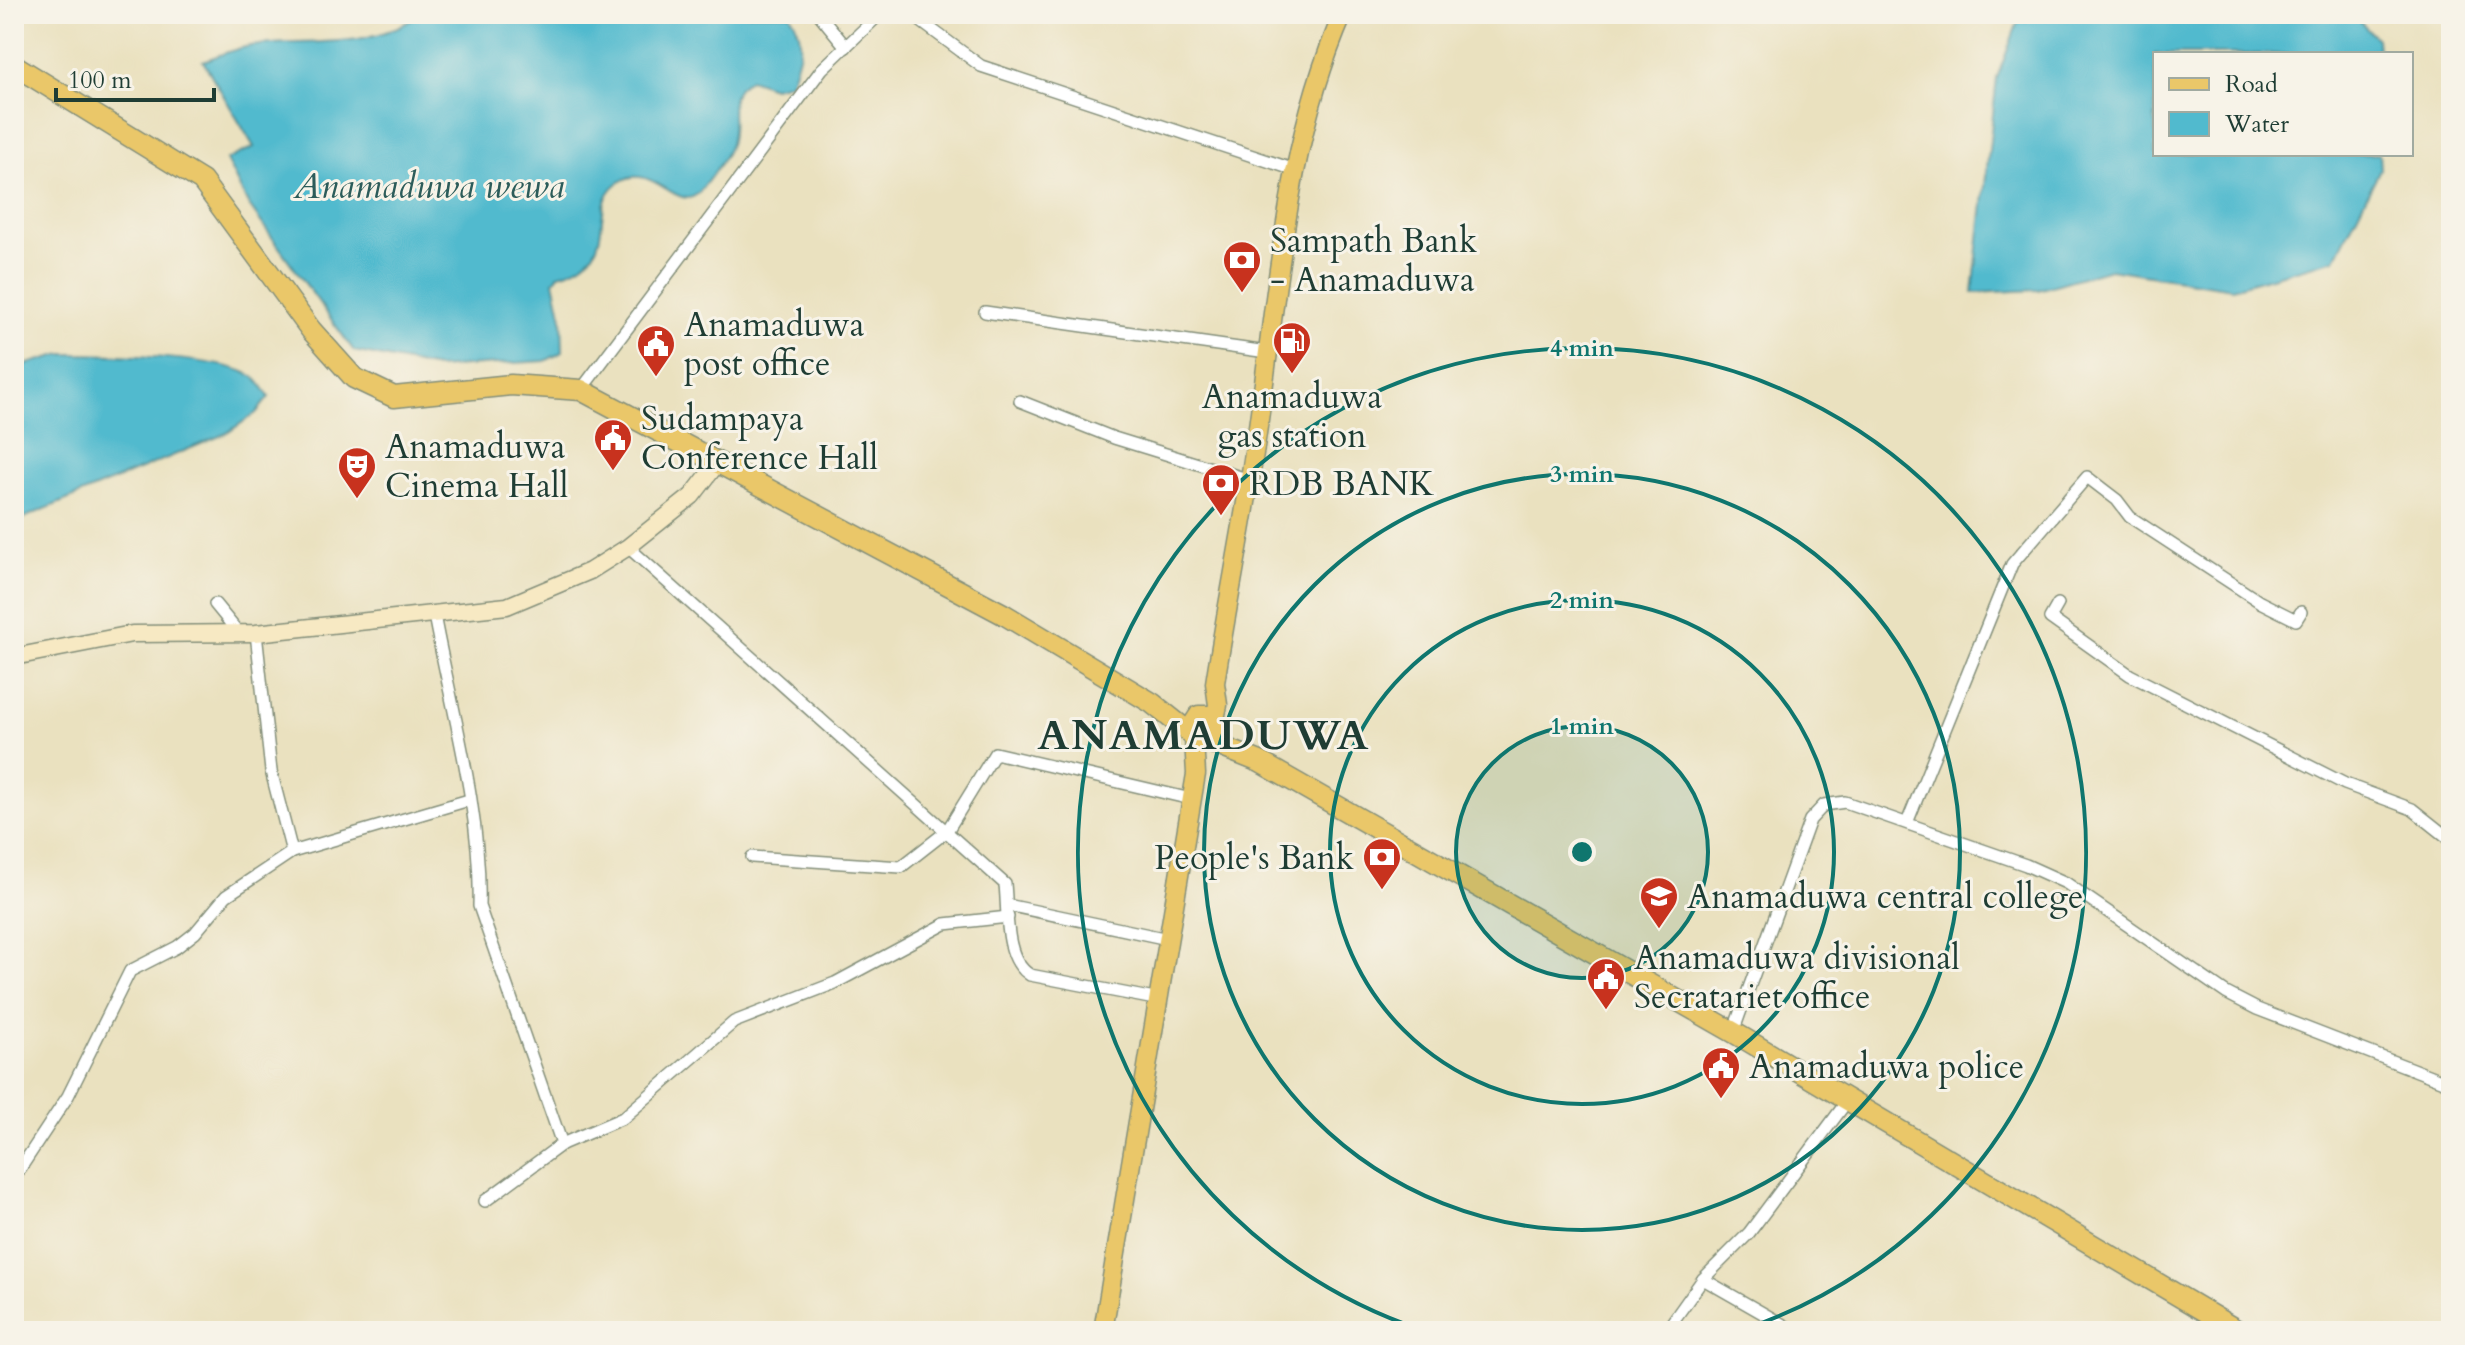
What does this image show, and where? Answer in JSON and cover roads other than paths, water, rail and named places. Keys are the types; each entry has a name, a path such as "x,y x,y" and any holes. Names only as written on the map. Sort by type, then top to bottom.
{"highway":[{"path":"14,65 202,181 311,330 354,378 394,397 511,385 581,390 1005,615 1152,703 1204,729 1733,1032 2238,1331"}],"main road":[{"path":"1103,1331 1191,799 1215,683 1250,480 1295,170 1308,112 1343,14"}],"street":[{"path":"819,14 846,47"},
{"path":"581,390 822,69 880,14"},
{"path":"911,14 966,59 981,66 1295,170"},
{"path":"985,312 1267,352"},
{"path":"1020,401 1114,438 1250,480"},
{"path":"14,657 132,634 256,633 507,606 590,571 628,547 692,496 719,461"},
{"path":"1907,823 2012,564 2087,477 2117,500 2130,517 2260,602 2296,620 2301,612"},
{"path":"628,547 1005,884 1013,953 1019,968 1030,975 1160,1000"},
{"path":"215,604 237,631"},
{"path":"2058,604 2050,618 2130,675 2345,784 2412,809 2451,840"},
{"path":"434,615 469,800 480,880 479,906 562,1144"},
{"path":"256,633 271,771 292,852"},
{"path":"752,857 901,867 947,831 995,753 1191,799"},
{"path":"14,1178 68,1096 130,971 177,947 195,933 226,896 292,852 469,800"},
{"path":"1733,1032 1810,820 1824,805 1845,802 2066,883 2226,993 2257,1009 2451,1084"},
{"path":"485,1201 562,1144 623,1118 734,1022 835,983 945,924 1008,911 1168,939"},
{"path":"1666,1331 1703,1279 1749,1233 1848,1100"},
{"path":"1703,1279 1794,1331"}],"water":[{"name":"Anamaduwa wewa","path":"420,14 790,14 799,32 800,48 790,83 773,87 750,79 741,86 733,100 728,150 709,180 693,197 684,198 655,182 633,177 621,181 610,191 592,256 579,266 559,274 554,281 562,318 563,352 545,361 436,368 354,351 248,204 226,160 254,147 203,61 251,46 359,39 400,26"},
{"path":"2021,14 2352,14 2377,39 2378,52 2153,52 2153,156 2379,156 2380,169 2335,259 2232,288 2110,269 2038,290 1973,293 1997,78"},
{"path":"62,354 191,360 217,365 254,377 269,397 256,413 227,433 14,522 14,368"}],"place":[{"name":"Sampath Bank - Anamaduwa","path":"1242,294"},
{"name":"Anamaduwa gas station","path":"1292,375"},
{"name":"Anamaduwa post office","path":"656,378"},
{"name":"Sudampaya Conference Hall","path":"613,472"},
{"name":"Anamaduwa Cinema Hall","path":"357,500"},
{"name":"RDB BANK","path":"1221,517"},
{"name":"People's Bank","path":"1382,891"},
{"name":"Anamaduwa central college","path":"1659,930"},
{"name":"Anamaduwa divisional Secratariet office","path":"1606,1011"},
{"name":"Anamaduwa police","path":"1721,1100"}],"district":[{"name":"ANAMADUWA","path":"1204,734"}]}
